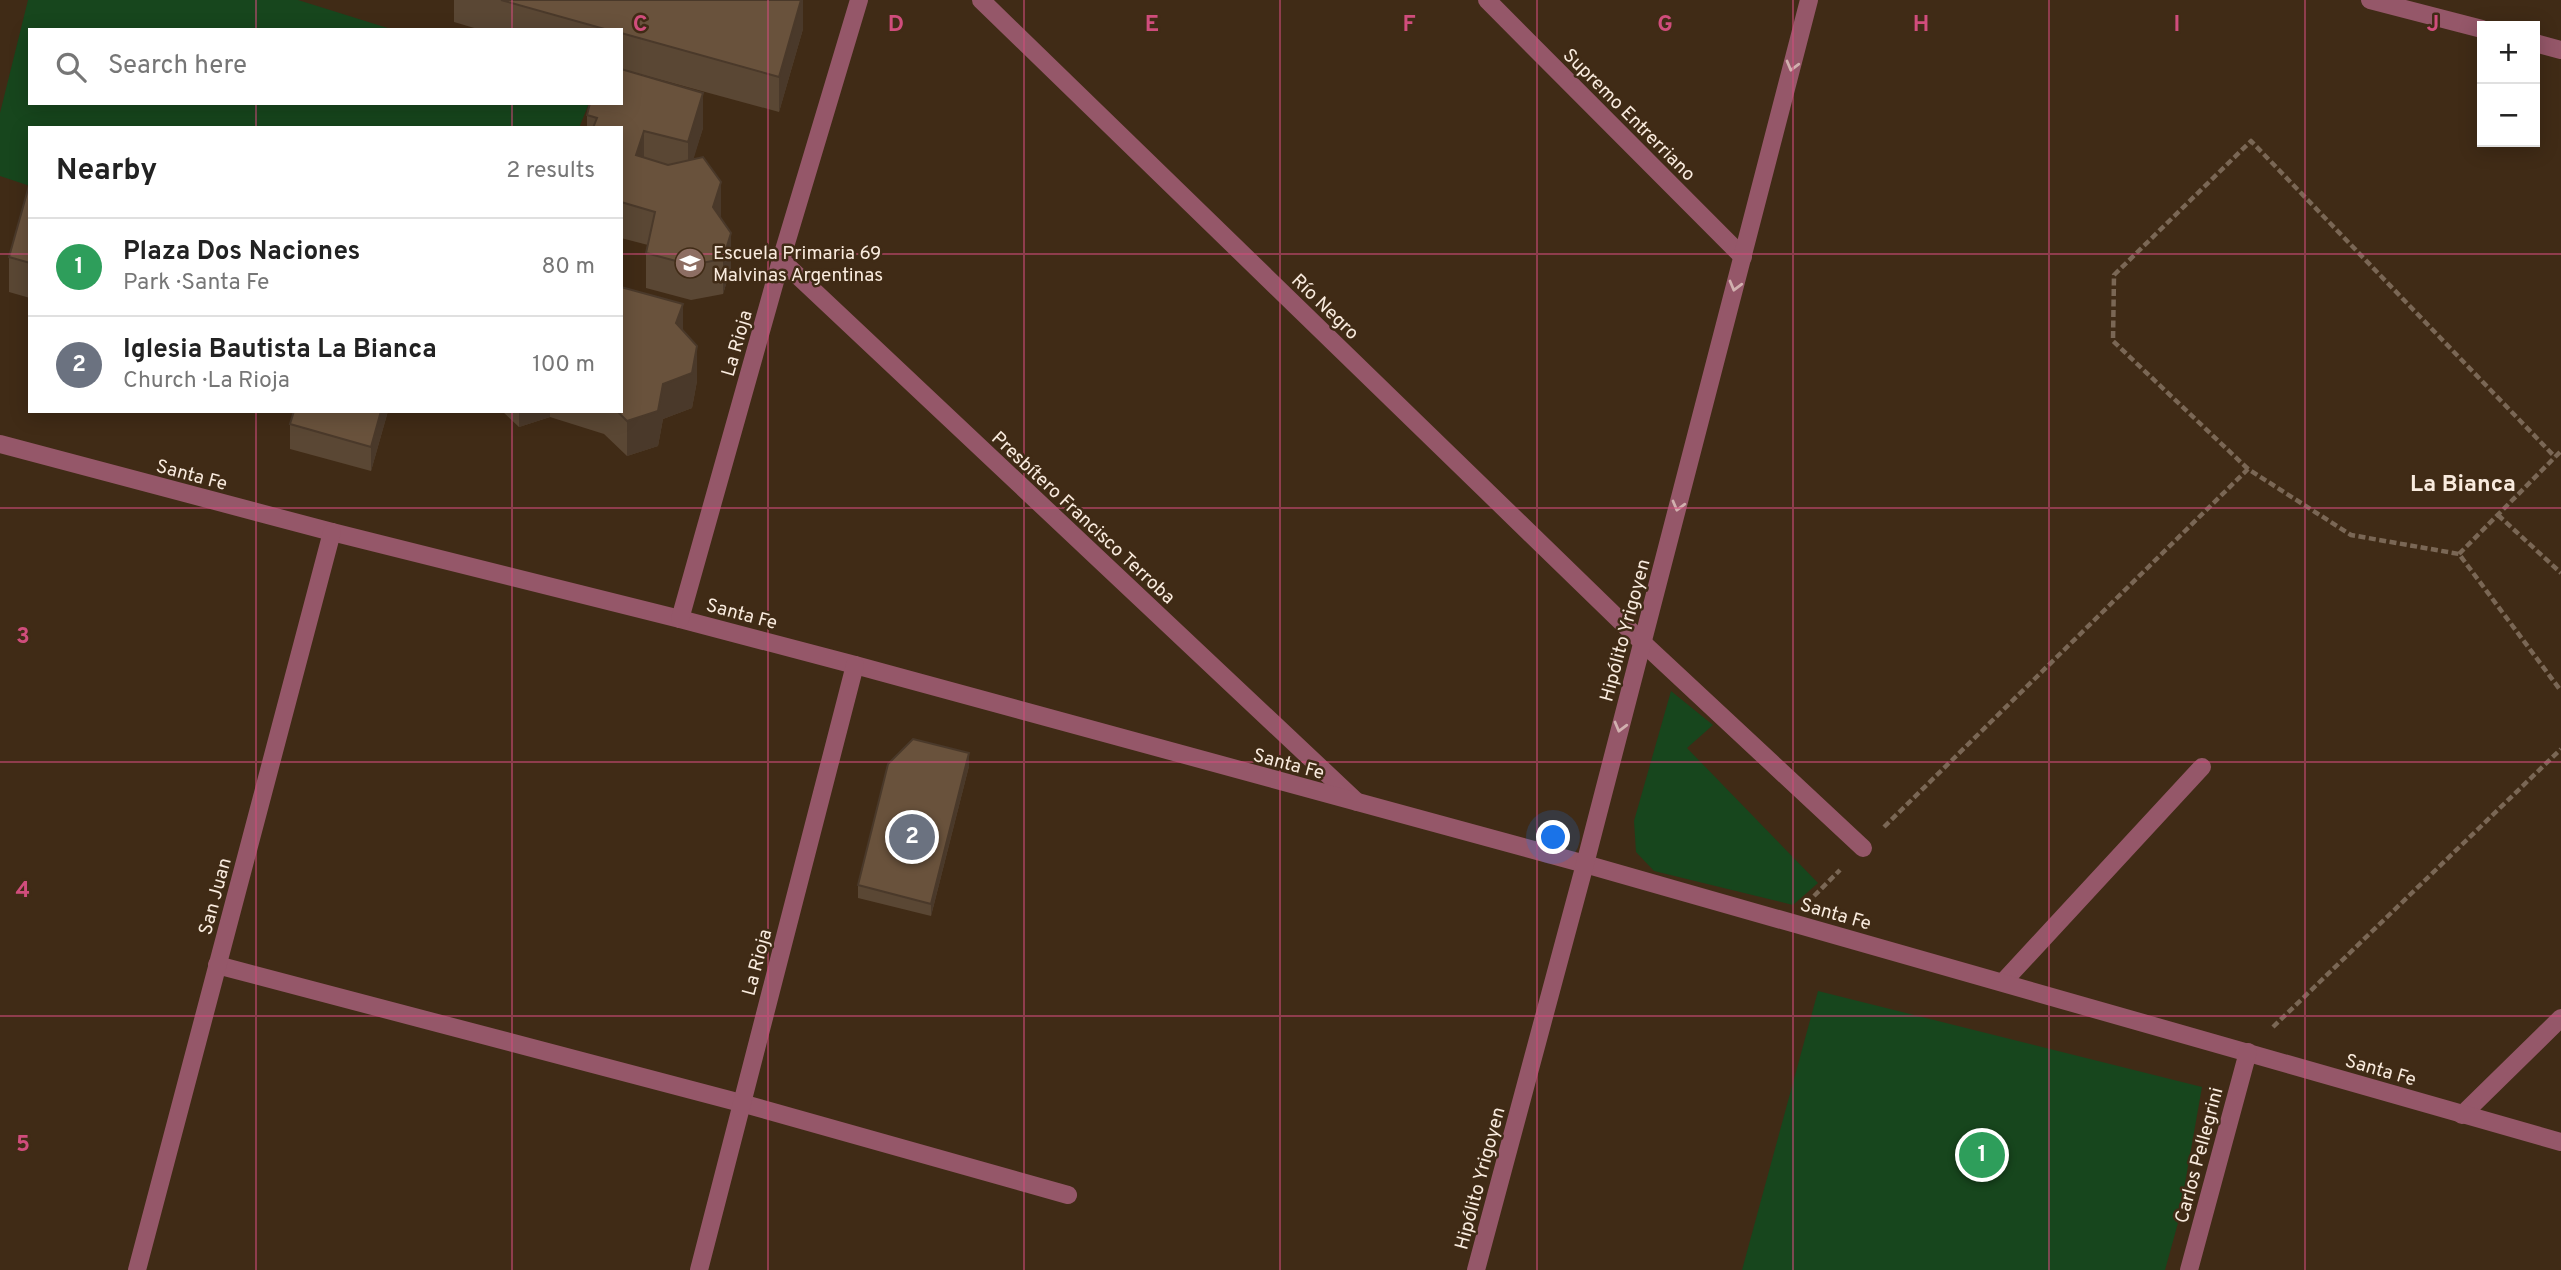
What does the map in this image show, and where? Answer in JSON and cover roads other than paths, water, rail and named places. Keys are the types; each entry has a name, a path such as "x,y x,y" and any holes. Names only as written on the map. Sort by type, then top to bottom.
{"street":[{"name":"La Rioja","path":"680,619 780,260 859,0"},
{"name":"Río Negro","path":"981,0 1642,642 1863,848"},
{"name":"Supremo Entrerriano","path":"1487,0 1742,257"},
{"name":"Hipólito Yrigoyen","path":"1476,1270 1585,864 1809,0"},
{"path":"2370,0 2477,28"},
{"path":"2540,44 2561,50"},
{"name":"Presbítero Francisco Terroba","path":"780,260 1360,804"},
{"name":"Santa Fe","path":"0,444 332,533 855,665 1585,864 2561,1142"},
{"name":"San Juan","path":"137,1270 332,533"},
{"name":"La Rioja","path":"699,1270 855,665"},
{"path":"2003,982 2202,767"},
{"path":"217,965 741,1103 1068,1195"},
{"path":"2462,1115 2561,1018"},
{"name":"Carlos Pellegrini","path":"2189,1270 2248,1052"}],"place":[{"name":"Escuela Primaria 69 Malvinas Argentinas","path":"690,263"},
{"name":"Iglesia Bautista La Bianca","path":"912,837"},
{"name":"Plaza Dos Naciones","path":"1982,1155"}],"district":[{"name":"La Bianca","path":"2463,483"}]}
